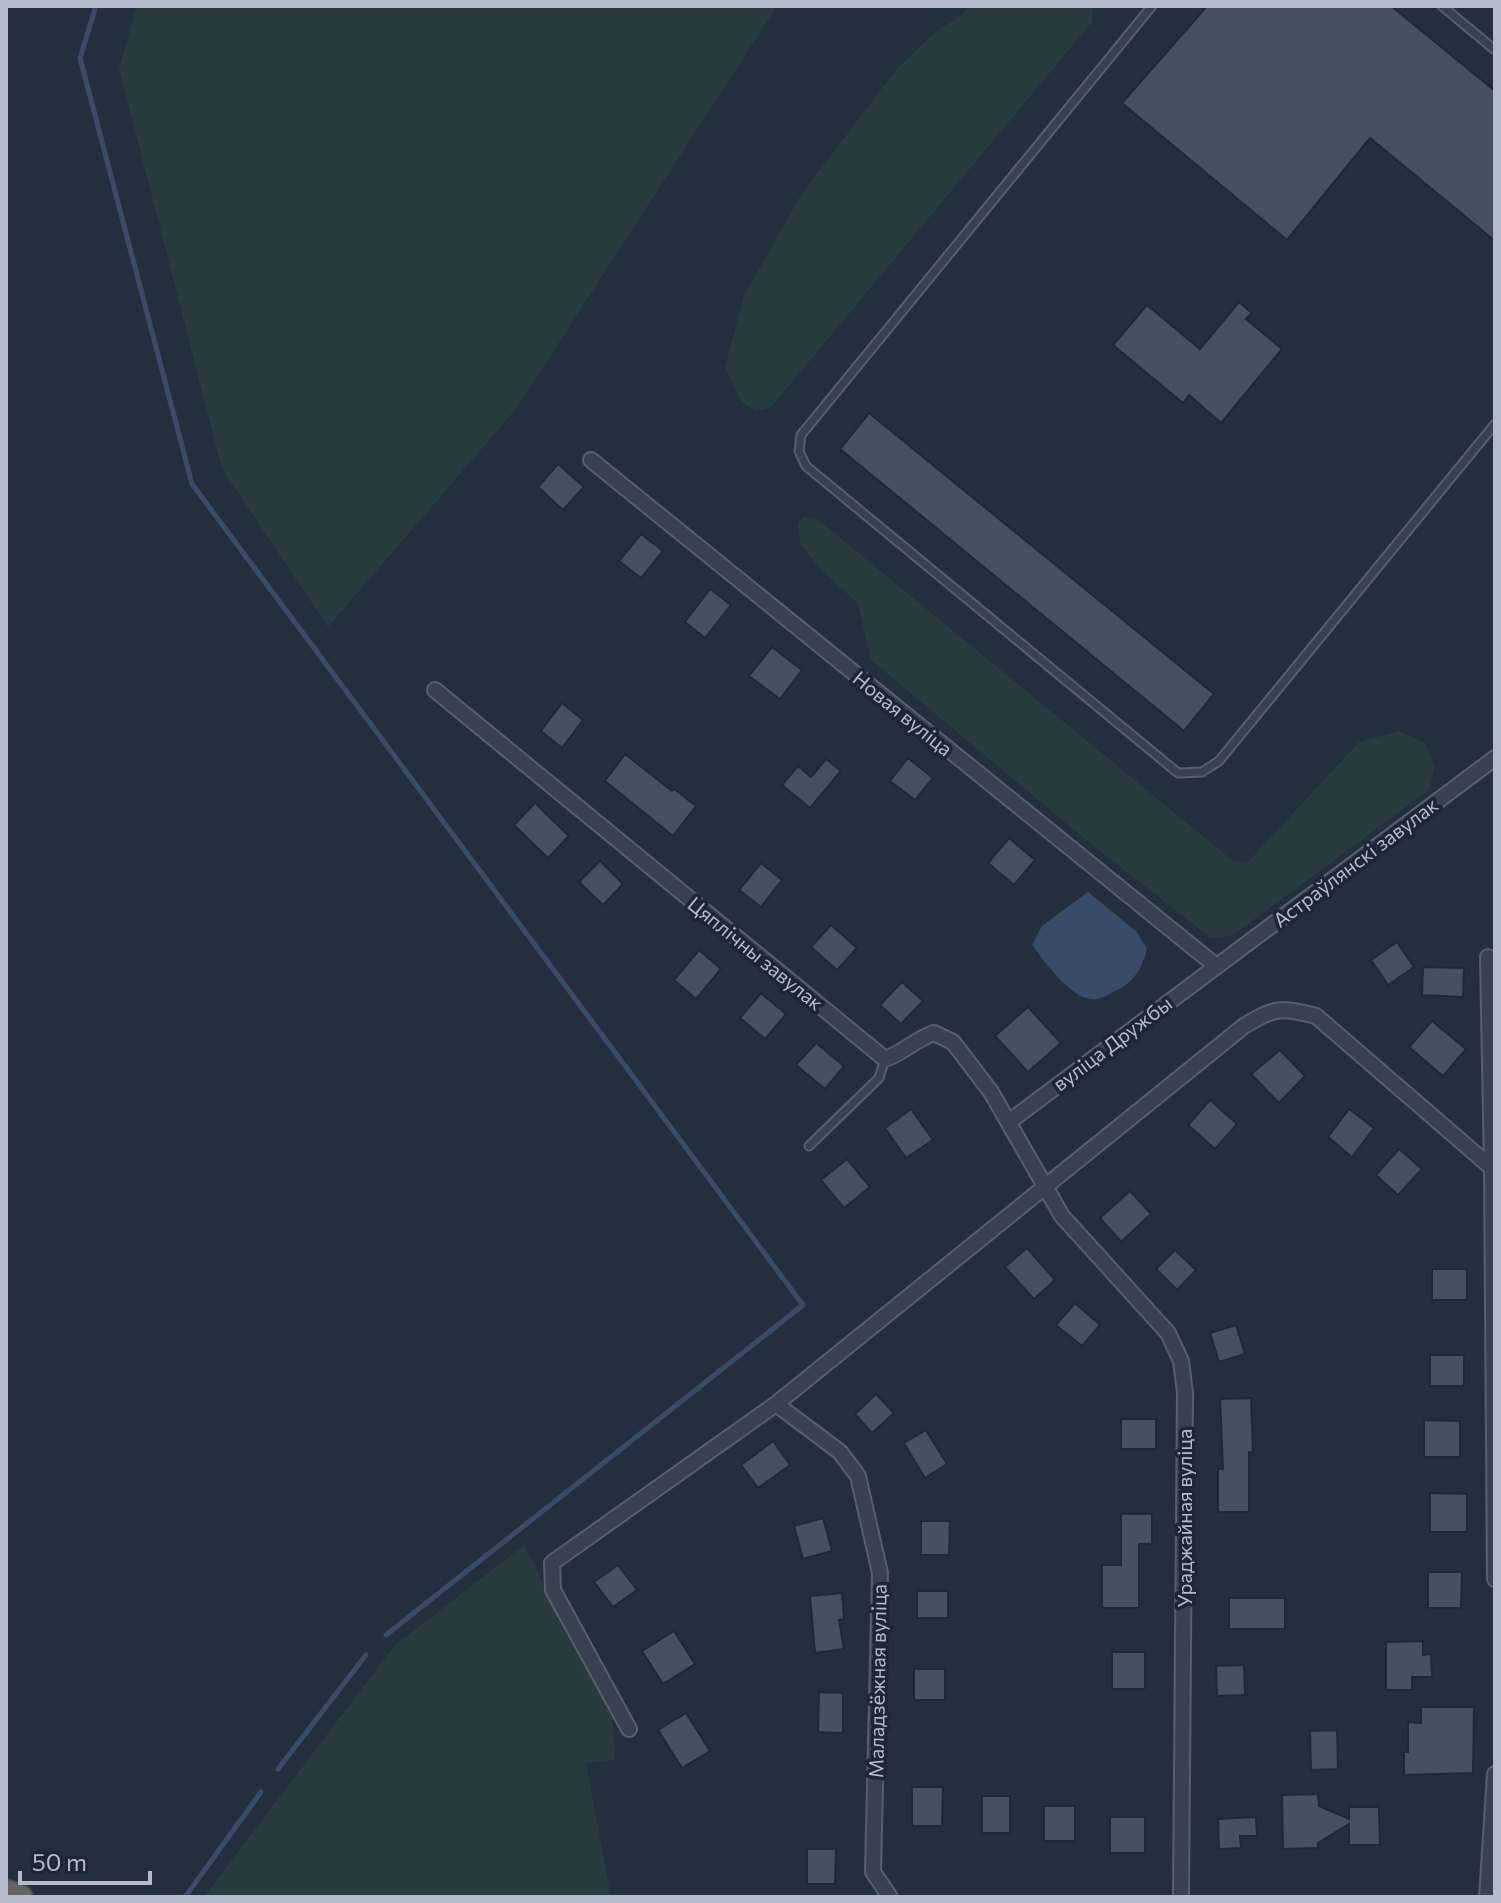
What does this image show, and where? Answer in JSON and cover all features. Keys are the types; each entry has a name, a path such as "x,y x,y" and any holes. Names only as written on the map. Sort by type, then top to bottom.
{"highway":[{"path":"6,1891 21,1897"}],"street":[{"name":"Новая вуліца","path":"591,460 1215,965"},
{"name":"Цяплічны завулак","path":"435,690 885,1059"},
{"name":"Астраўлянскі завулак","path":"1215,965 1495,758"},
{"path":"1488,957 1495,1579"},
{"name":"вуліца Дружбы","path":"1010,1121 1215,965"},
{"path":"629,1729 553,1590 552,1563 776,1404 1244,1026 1268,1011 1290,1009 1316,1016 1492,1168"},
{"path":"885,1059 934,1033 953,1042 1010,1121 1045,1187"},
{"name":"Ураджайная вуліца","path":"1045,1187 1062,1216 1168,1333 1181,1361 1185,1393 1181,1897"},
{"name":"Маладзёжная вуліца","path":"776,1404 840,1452 858,1476 880,1573 873,1872 890,1897"},
{"path":"1487,1897 1495,1774"}],"lane":[{"path":"1152,6 801,435 799,451 806,466 1178,773 1202,772 1219,761 1495,424"},
{"path":"1442,6 1495,50"},
{"path":"809,1146 879,1078 885,1059"}],"green space":[{"path":"137,6 777,6 516,409 328,627 222,469 119,68"},
{"path":"969,6 1093,6 1092,22 771,407 755,411 741,401 725,367 744,296 801,195 895,71 934,33 963,14"},
{"path":"803,517 816,518 1233,861 1248,862 1359,742 1399,731 1425,743 1435,766 1429,790 1232,936 1211,938 1091,844 871,660 858,604 819,567 800,543 798,524"},
{"path":"524,1545 612,1715 615,1760 586,1763 611,1897 204,1897 394,1646"}],"water":[{"path":"1088,892 1137,932 1147,949 1140,969 1132,979 1122,988 1097,999 1088,999 1069,988 1032,945 1042,926"}],"building":[{"path":"1207,6 1391,6 1495,91 1495,241 1370,138 1287,240 1122,103"},
{"path":"1239,302 1252,313 1246,319 1282,349 1221,423 1189,395 1183,403 1113,345 1147,305 1200,349"},
{"path":"869,413 1214,694 1184,731 840,449"},
{"path":"558,464 584,487 563,510 538,487"},
{"path":"641,534 663,551 641,578 619,561"},
{"path":"710,589 731,605 705,638 685,622"},
{"path":"772,647 802,670 780,699 749,676"},
{"path":"562,703 583,720 562,748 541,731"},
{"path":"625,754 696,806 673,836 605,781"},
{"path":"908,758 933,778 915,800 890,781"},
{"path":"826,759 841,771 810,808 782,785 798,766 811,777"},
{"path":"535,803 569,836 548,858 514,825"},
{"path":"1009,838 1035,860 1014,885 988,863"},
{"path":"600,861 623,884 603,905 579,882"},
{"path":"761,863 782,880 761,907 739,890"},
{"path":"831,925 857,948 837,970 811,947"},
{"path":"1397,942 1414,967 1388,985 1371,960"},
{"path":"699,950 721,969 696,999 674,980"},
{"path":"1423,967 1464,968 1463,997 1422,995"},
{"path":"902,982 923,1001 901,1024 880,1005"},
{"path":"761,993 786,1014 765,1039 740,1018"},
{"path":"1028,1007 1061,1043 1028,1072 995,1036"},
{"path":"1432,1021 1466,1049 1443,1076 1409,1047"},
{"path":"816,1043 844,1066 825,1089 796,1065"},
{"path":"1280,1050 1305,1076 1279,1103 1251,1074"},
{"path":"1210,1100 1237,1124 1215,1149 1188,1125"},
{"path":"911,1109 933,1140 906,1158 885,1128"},
{"path":"1349,1109 1374,1128 1352,1157 1328,1137"},
{"path":"1399,1149 1422,1169 1398,1195 1376,1175"},
{"path":"847,1159 870,1187 844,1208 821,1180"},
{"path":"1130,1191 1151,1214 1121,1242 1100,1218"},
{"path":"1027,1248 1055,1280 1034,1299 1005,1267"},
{"path":"1175,1250 1196,1270 1177,1290 1156,1269"},
{"path":"1432,1269 1467,1269 1467,1300 1432,1300"},
{"path":"1075,1303 1100,1325 1082,1346 1056,1325"},
{"path":"1236,1325 1245,1354 1219,1362 1210,1333"},
{"path":"1430,1355 1464,1355 1464,1386 1430,1386"},
{"path":"876,1394 894,1413 872,1433 855,1414"},
{"path":"1251,1398 1253,1452 1249,1452 1249,1512 1218,1512 1218,1469 1223,1469 1220,1399"},
{"path":"1121,1419 1156,1419 1156,1449 1121,1449"},
{"path":"1424,1420 1460,1421 1460,1457 1424,1457"},
{"path":"926,1430 947,1464 925,1478 904,1443"},
{"path":"773,1441 790,1465 758,1488 741,1465"},
{"path":"1430,1493 1467,1494 1467,1532 1430,1532"},
{"path":"1121,1514 1152,1514 1152,1544 1139,1544 1139,1608 1102,1608 1102,1565 1121,1565"},
{"path":"823,1518 832,1551 803,1559 794,1526"},
{"path":"921,1521 950,1521 949,1555 921,1555"},
{"path":"618,1565 637,1590 613,1607 594,1582"},
{"path":"1428,1572 1462,1572 1461,1608 1428,1608"},
{"path":"917,1591 948,1591 948,1618 917,1618"},
{"path":"842,1593 844,1619 839,1620 844,1649 815,1653 810,1596"},
{"path":"1229,1598 1285,1598 1285,1629 1229,1629"},
{"path":"674,1631 695,1664 663,1684 642,1651"},
{"path":"1423,1641 1423,1655 1431,1654 1432,1677 1412,1677 1412,1690 1386,1690 1386,1642"},
{"path":"1112,1652 1145,1652 1145,1689 1112,1689"},
{"path":"1244,1665 1245,1695 1217,1696 1216,1666"},
{"path":"914,1669 945,1669 945,1700 914,1700"},
{"path":"819,1692 843,1693 843,1733 818,1732"},
{"path":"1421,1707 1474,1707 1473,1773 1404,1775 1408,1722 1421,1723"},
{"path":"686,1713 710,1751 682,1768 658,1730"},
{"path":"1337,1730 1338,1769 1311,1770 1310,1731"},
{"path":"912,1787 943,1787 942,1826 912,1826"},
{"path":"1318,1794 1319,1806 1349,1819 1349,1807 1379,1807 1380,1845 1349,1845 1349,1824 1318,1843 1318,1848 1283,1849 1282,1795"},
{"path":"982,1796 1010,1796 1010,1833 982,1833"},
{"path":"1044,1806 1075,1806 1075,1841 1044,1841"},
{"path":"1110,1817 1145,1817 1145,1853 1110,1853"},
{"path":"1256,1817 1257,1836 1240,1836 1241,1848 1219,1849 1218,1819"},
{"path":"807,1849 836,1849 835,1884 807,1884"}],"waterway":[{"path":"96,6 80,58 192,484 803,1305 386,1635"},
{"path":"278,1769 366,1655"},
{"path":"185,1897 261,1792"}]}
